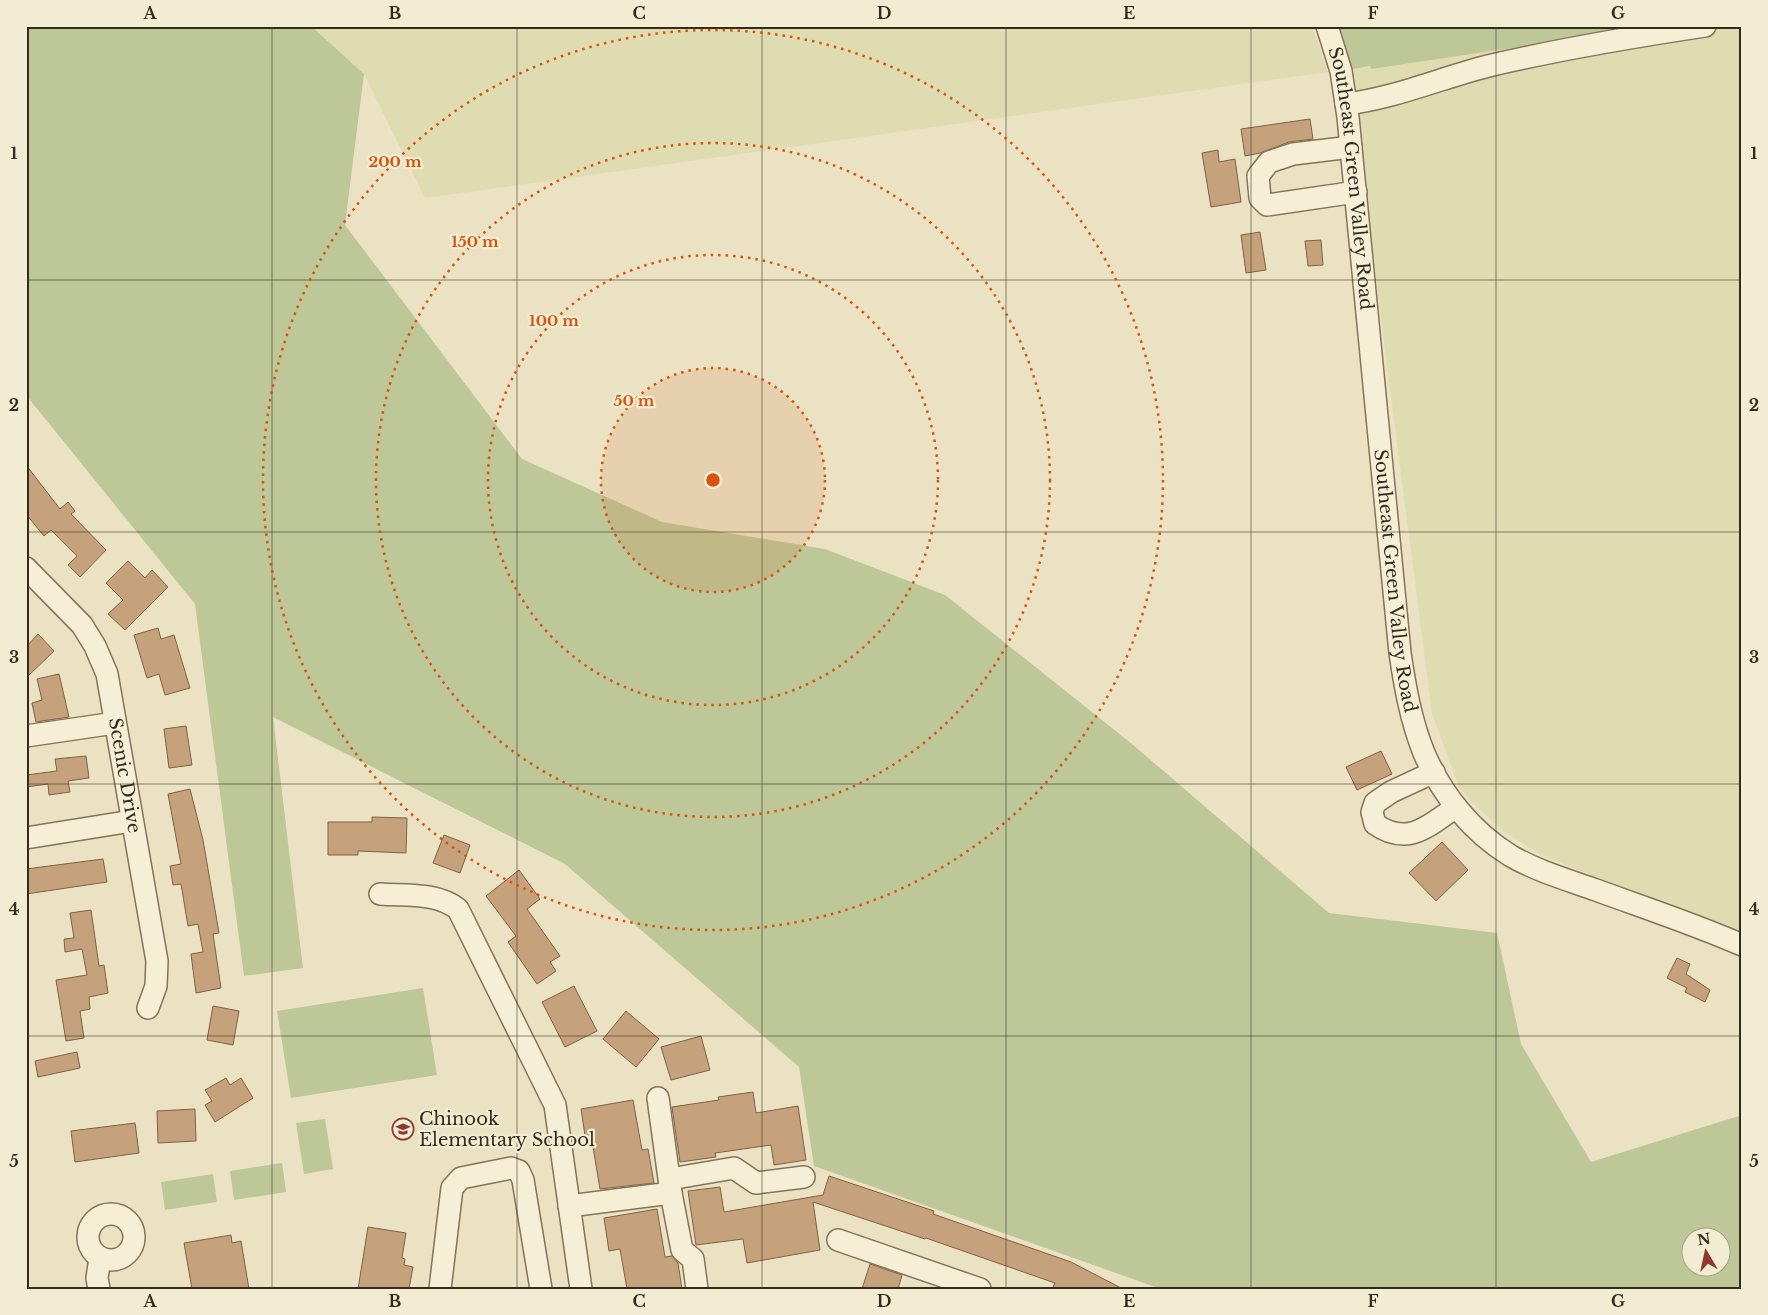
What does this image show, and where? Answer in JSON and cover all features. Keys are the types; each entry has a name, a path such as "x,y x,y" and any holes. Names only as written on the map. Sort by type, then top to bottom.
{"street":[{"name":"Southeast Green Valley Road","path":"1327,26 1341,71 1351,147 1400,654 1411,711 1424,751 1434,772 1456,807 1480,832 1522,862 1740,943"},
{"path":"1346,104 1371,101 1488,66 1626,38 1705,26"},
{"path":"1351,147 1293,154 1269,162 1258,176 1260,198 1267,205 1356,192"},
{"name":"Scenic Drive","path":"29,576 82,625 96,646 107,674 157,961 156,986 148,1008"},
{"path":"26,736 115,723"},
{"path":"1434,772 1391,792 1375,803 1372,812 1375,824 1386,832 1403,835 1419,831 1456,807"},
{"path":"26,838 132,821"},
{"path":"380,894 434,898 448,902 458,909 555,1105 581,1289"},
{"path":"658,1098 682,1250 693,1259 697,1289"},
{"path":"440,1289 454,1182 461,1178 511,1168 519,1171 523,1180 540,1289"},
{"path":"569,1206 671,1186 734,1168 756,1182 804,1177"},
{"path":"838,1240 933,1280 980,1289"},
{"path":"99,1289 97,1278 100,1258"}],"shaded area":[{"path":"311,26 1312,26 1328,72 425,198 364,74"},
{"path":"1633,26 1742,26 1742,937 1537,853 1502,830 1459,787 1432,714 1349,70"}],"green space":[{"path":"26,26 311,26 364,74 345,225 522,459 662,522 825,549 945,595 1132,744 1329,913 1497,933 1521,1044 1591,1162 1742,1115 1742,1289 1161,1289 814,1166 799,1067 565,864 273,717 303,968 244,976 195,604 26,395"},
{"path":"1336,26 1687,26 1544,43 1371,69 1370,66 1349,70"},
{"path":"423,988 437,1075 291,1098 277,1011"},
{"path":"325,1119 333,1169 304,1174 296,1123"},
{"path":"282,1163 286,1192 234,1200 230,1171"},
{"path":"213,1174 217,1202 165,1210 161,1182"}],"building":[{"path":"1310,119 1313,139 1289,142 1260,153 1245,156 1241,129"},
{"path":"1218,150 1219,162 1235,159 1241,202 1211,207 1202,153"},
{"path":"1260,232 1266,270 1246,273 1241,235"},
{"path":"1321,240 1323,265 1308,266 1305,241"},
{"path":"26,465 60,509 68,502 75,511 71,514 106,550 80,577 68,565 77,556 51,530 44,536 26,514"},
{"path":"128,561 145,578 152,570 168,587 125,630 108,614 123,600 106,583"},
{"path":"158,628 161,639 174,635 190,688 165,695 159,674 147,678 134,635"},
{"path":"38,634 54,651 26,678 26,647"},
{"path":"59,674 69,717 36,722 32,703 42,700 37,679"},
{"path":"186,726 192,765 169,768 164,729"},
{"path":"1381,751 1392,774 1357,790 1346,767"},
{"path":"86,756 89,778 68,781 70,792 49,795 48,784 26,787 26,775 57,771 55,759"},
{"path":"190,789 203,840 219,933 213,934 221,988 196,993 191,954 203,952 198,924 188,926 181,884 173,885 170,866 181,864 168,794"},
{"path":"372,817 407,818 406,853 358,851 358,855 328,855 328,822 372,822"},
{"path":"444,835 470,845 460,873 433,863"},
{"path":"1442,842 1468,870 1436,901 1409,873"},
{"path":"103,859 107,882 26,894 26,869"},
{"path":"519,870 540,899 527,909 560,956 550,962 556,971 537,984 508,942 516,936 486,896"},
{"path":"91,910 99,966 104,965 108,993 89,997 90,1009 80,1011 84,1038 66,1041 56,980 87,975 82,949 65,952 64,939 74,938 70,913"},
{"path":"1677,958 1690,964 1686,974 1710,990 1705,1002 1685,992 1687,988 1667,978"},
{"path":"574,986 597,1031 565,1047 542,1002"},
{"path":"213,1006 239,1011 233,1045 207,1040"},
{"path":"626,1011 659,1039 636,1067 603,1039"},
{"path":"701,1036 710,1070 671,1080 661,1047"},
{"path":"77,1052 80,1068 38,1077 35,1061"},
{"path":"226,1078 230,1085 241,1078 253,1098 215,1122 205,1105 212,1101 205,1090"},
{"path":"753,1092 756,1113 798,1106 806,1160 774,1165 771,1145 715,1153 716,1157 680,1162 672,1107 719,1100 718,1097"},
{"path":"633,1100 642,1150 648,1149 654,1183 600,1189 592,1141 586,1142 581,1109"},
{"path":"195,1109 196,1141 158,1143 157,1111"},
{"path":"135,1123 139,1153 75,1162 71,1131"},
{"path":"829,1176 934,1211 933,1214 1071,1262 1123,1289 1052,1289 1055,1283 926,1238 813,1202 820,1250 747,1263 743,1239 696,1245 688,1191 720,1187 724,1212 823,1195"},
{"path":"657,1209 665,1257 672,1256 678,1263 682,1289 627,1289 620,1249 609,1251 604,1218"},
{"path":"368,1227 406,1233 402,1258 405,1259 404,1265 413,1267 409,1289 358,1289"},
{"path":"231,1235 232,1243 241,1241 249,1289 192,1289 184,1243"},
{"path":"870,1264 902,1275 898,1289 862,1289"}],"place":[{"name":"Chinook Elementary School","path":"403,1129"}]}
